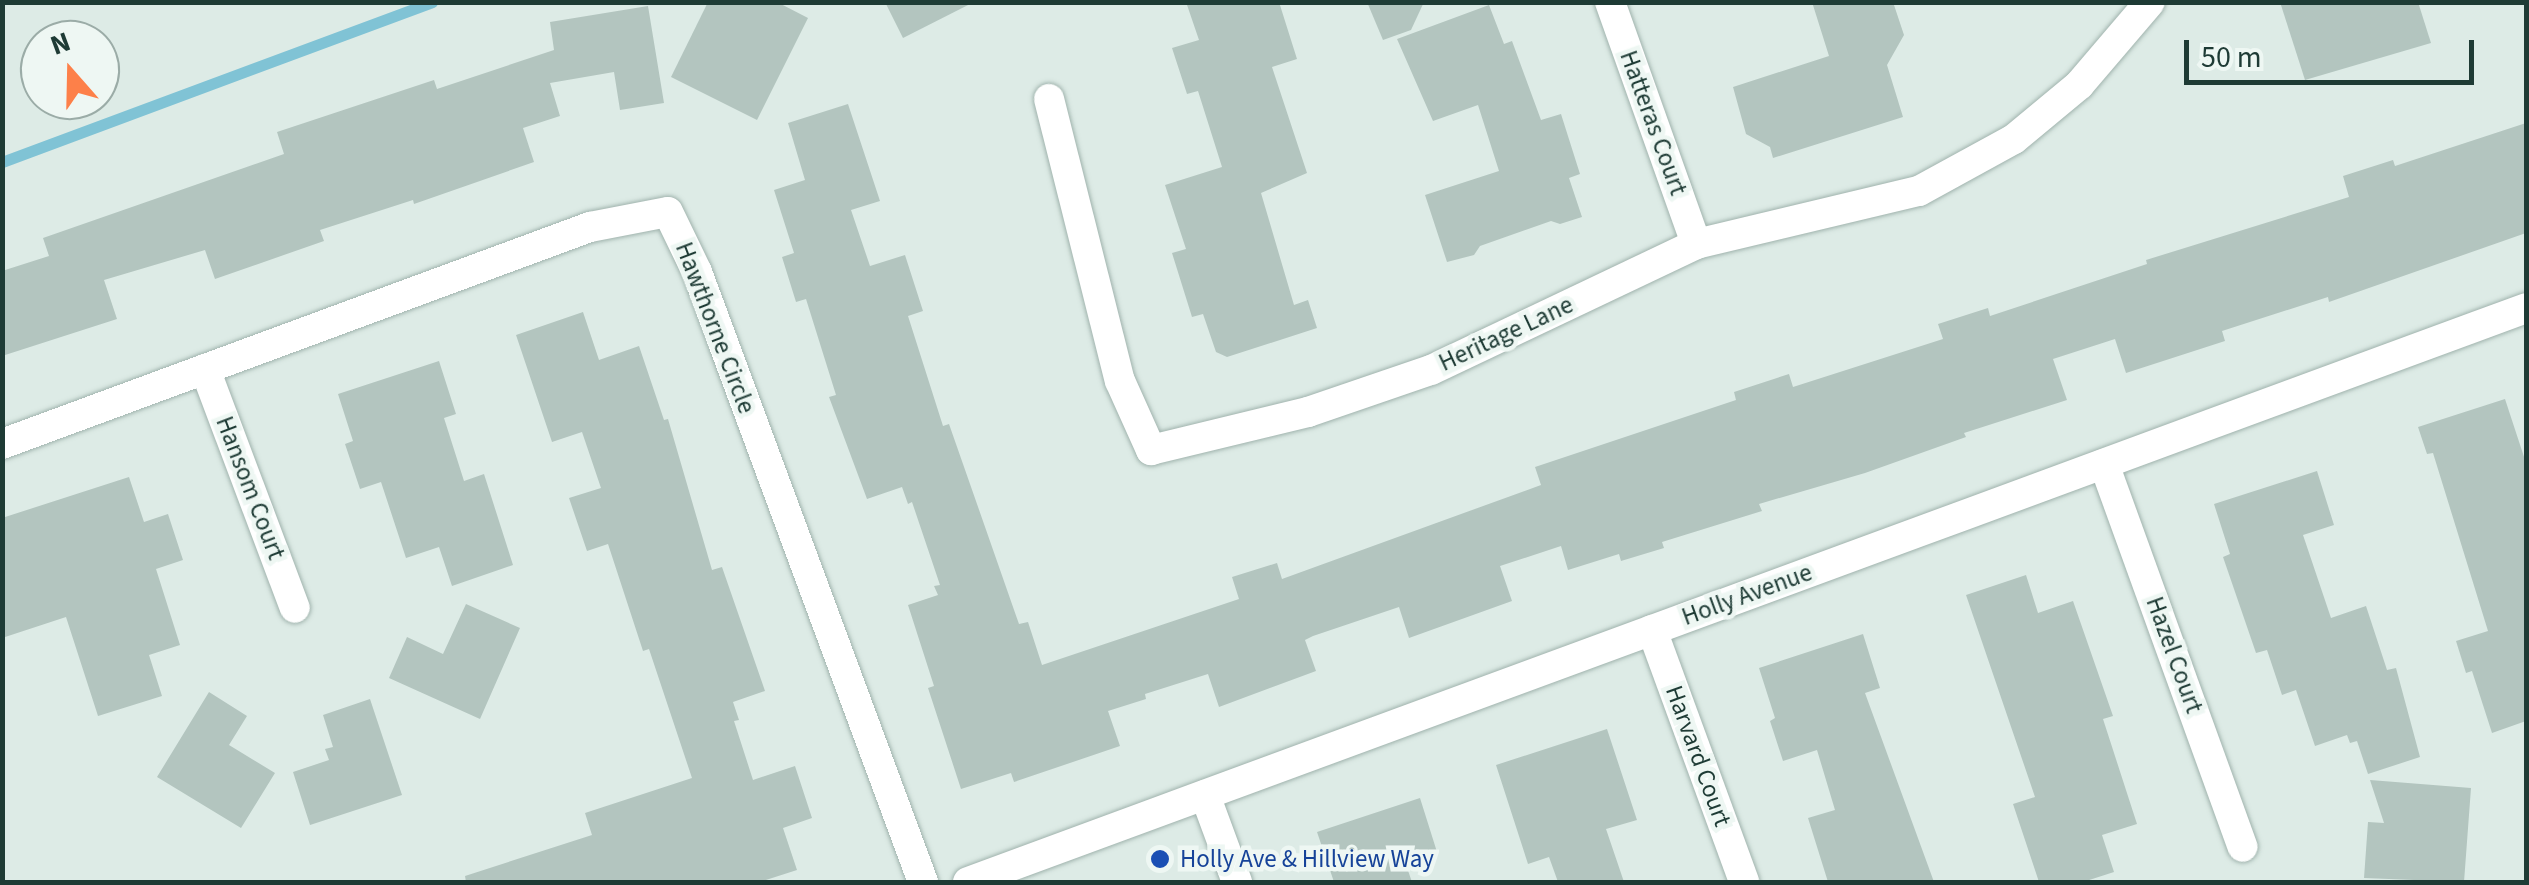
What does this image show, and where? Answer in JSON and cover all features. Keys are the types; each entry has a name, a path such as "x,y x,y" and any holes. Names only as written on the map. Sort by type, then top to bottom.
{"street":[{"name":"Hatteras Court","path":"1610,2 1696,244"},
{"name":"Heritage Lane","path":"1049,99 1120,381 1152,450 1308,412 1431,370 1696,244 1919,191 2014,140 2079,85 2150,2"},
{"name":"Hawthorne Circle","path":"2,444 590,227 668,212 697,272 923,882"},
{"name":"Holly Avenue","path":"968,882 2526,308"},
{"name":"Hansom Court","path":"205,369 295,608"},
{"name":"Hazel Court","path":"2104,464 2243,847"},
{"name":"Harvard Court","path":"1652,630 1744,882"},
{"path":"1205,795 1236,882"}],"building":[{"path":"708,2 777,2 808,18 757,120 671,77"},
{"path":"885,2 974,2 903,38"},
{"path":"1186,2 1279,2 1297,59 1272,67 1307,173 1261,193 1294,305 1308,300 1317,328 1227,357 1216,352 1203,314 1192,317 1172,253 1186,249 1165,185 1222,167 1198,91 1187,94 1172,48 1199,40"},
{"path":"1367,2 1424,2 1411,30 1383,40"},
{"path":"1812,2 1893,2 1904,35 1887,65 1903,117 1773,158 1770,147 1746,134 1733,87 1829,56"},
{"path":"2280,2 2418,2 2431,43 2305,80"},
{"path":"1489,5 1504,44 1512,41 1541,120 1561,114 1580,174 1569,178 1582,217 1560,224 1551,221 1480,246 1474,255 1447,262 1425,195 1499,171 1478,105 1433,121 1397,39"},
{"path":"648,6 664,103 620,110 614,72 550,83 560,116 523,128 534,162 414,204 413,200 320,230 324,241 215,279 205,250 104,280 117,319 2,356 2,271 49,256 43,238 284,154 277,132 434,80 437,89 554,50 550,22"},
{"path":"848,104 880,201 851,210 870,266 905,255 923,311 908,316 943,426 949,424 1019,624 1028,622 1042,665 1239,599 1232,577 1277,563 1282,579 1541,485 1535,467 1736,400 1734,392 1789,374 1793,387 1943,339 1938,324 1988,308 1990,316 2147,264 2146,260 2349,197 2343,176 2393,160 2395,166 2526,123 2526,233 2329,302 2328,297 2222,331 2225,341 2126,373 2115,339 2053,359 2067,400 1964,433 1966,437 1865,473 1759,504 1762,511 1662,542 1664,548 1621,561 1619,554 1568,570 1561,546 1500,566 1512,601 1409,638 1399,607 1313,636 1305,640 1316,671 1219,707 1208,674 1145,694 1146,699 1108,711 1120,746 1014,782 1011,773 961,789 928,688 934,686 908,605 938,595 934,586 940,585 912,502 908,504 902,487 867,499 829,397 836,395 806,299 796,302 782,257 794,253 774,190 805,180 788,123"},
{"path":"583,312 599,360 639,346 664,420 668,419 712,570 722,567 765,691 733,702 739,720 734,721 753,780 795,766 812,818 783,828 797,870 760,882 466,882 465,876 592,835 585,813 692,778 649,649 643,651 608,544 587,551 569,498 601,488 582,432 552,442 516,335"},
{"path":"439,361 456,414 444,418 464,481 484,474 513,565 452,586 439,547 406,558 381,482 360,489 345,444 353,441 338,394"},
{"path":"2505,399 2526,463 2526,721 2492,733 2472,671 2466,673 2456,641 2488,631 2433,453 2427,454 2418,427"},
{"path":"2317,471 2334,525 2303,535 2331,618 2366,606 2387,670 2396,668 2420,757 2368,774 2357,741 2350,743 2347,735 2315,746 2296,690 2282,695 2267,650 2256,653 2223,557 2230,554 2214,504"},
{"path":"129,477 144,522 168,514 183,560 156,569 180,645 149,655 162,696 98,716 66,617 2,638 2,518"},
{"path":"2026,575 2038,613 2073,601 2113,716 2103,719 2137,824 2102,835 2114,872 2083,882 2039,882 2013,804 2035,797 1966,595"},
{"path":"466,604 520,628 480,719 389,678 407,637 443,654"},
{"path":"1863,634 1880,688 1865,693 1934,882 1828,882 1808,818 1835,810 1817,750 1783,761 1770,721 1775,718 1759,668"},
{"path":"209,692 247,716 229,745 275,773 241,828 157,777"},
{"path":"370,699 402,795 310,825 293,772 329,760 325,749 333,747 323,715"},
{"path":"1607,729 1637,820 1606,829 1624,882 1558,882 1549,857 1528,864 1496,765"},
{"path":"2370,780 2471,788 2464,882 2364,878 2368,822 2384,823"},
{"path":"1420,798 1437,852 1405,862 1412,882 1334,882 1317,832"}],"waterway":[{"path":"2,162 432,2"}],"place":[{"name":"Holly Ave & Hillview Way","path":"1160,859"}]}
